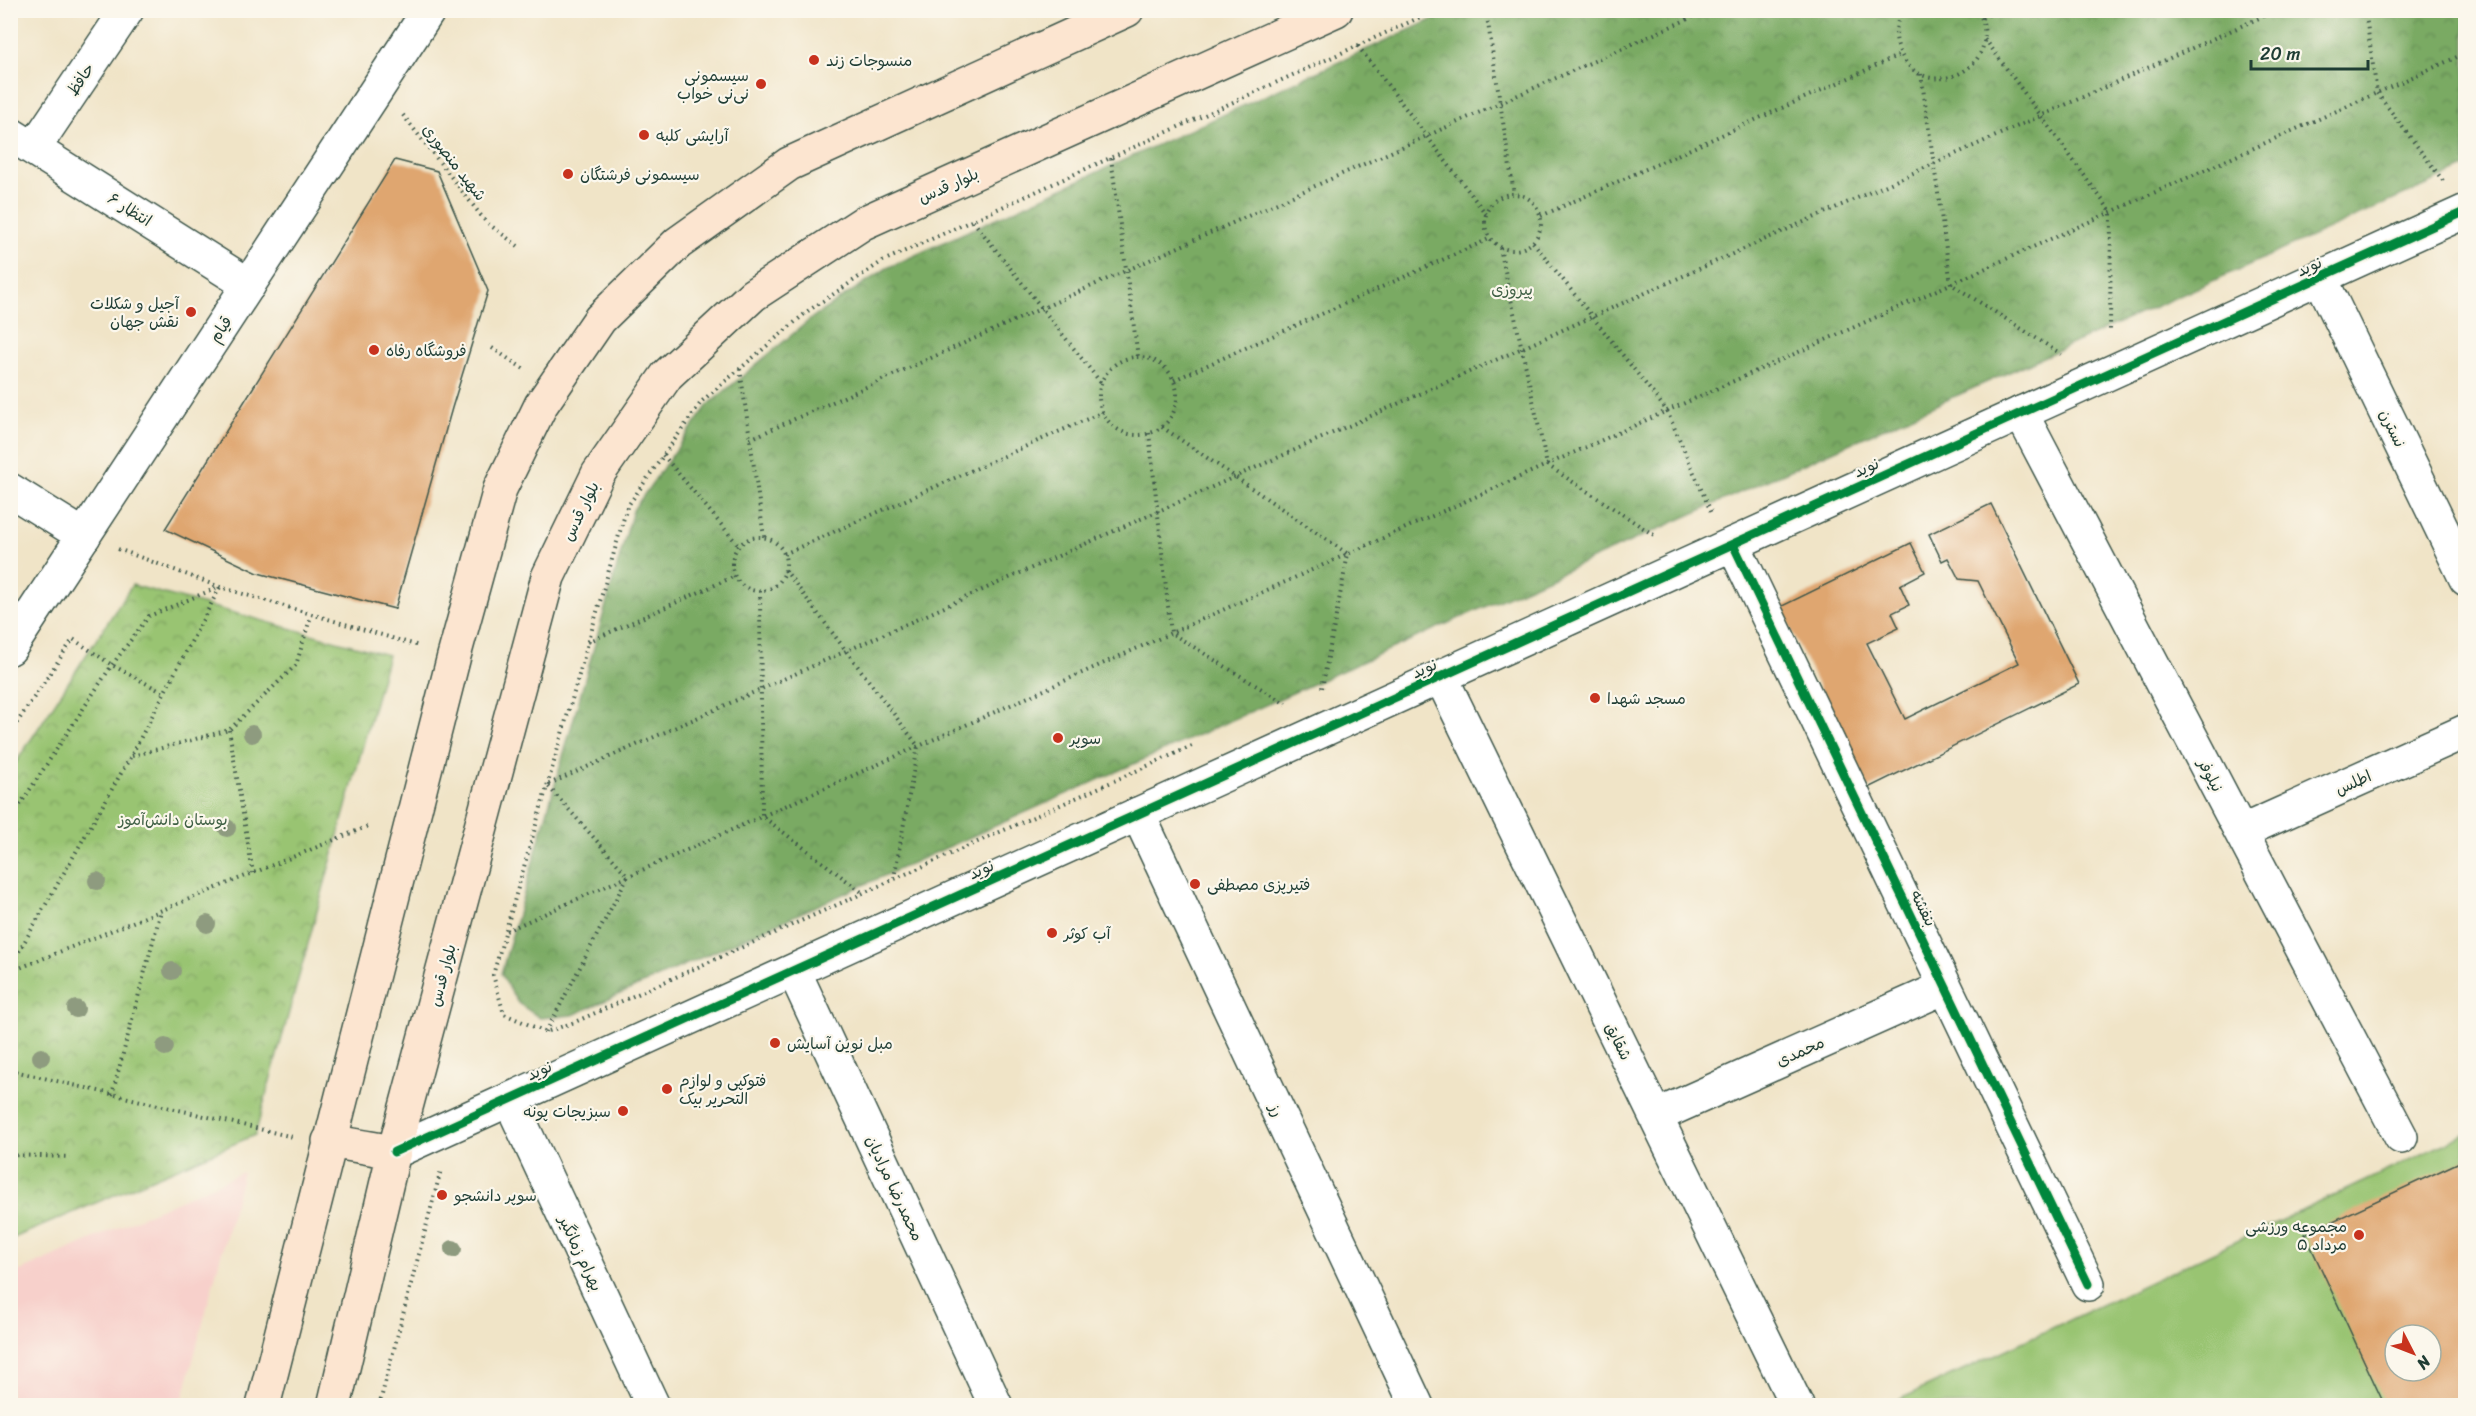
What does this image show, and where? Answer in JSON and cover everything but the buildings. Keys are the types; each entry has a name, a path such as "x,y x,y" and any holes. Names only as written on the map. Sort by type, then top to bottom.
{"main road":[{"path":"263,1406 454,656 500,489 541,405 600,319 678,243 789,164 1127,10"},
{"name":"بلوار قدس","path":"334,1406 394,1152 548,577 598,474 667,375 753,295 863,223 1336,10"},
{"path":"329,1141 394,1152"}],"street":[{"name":"حافظ","path":"22,141 126,10"},
{"name":"قیام","path":"10,648 429,10"},
{"name":"انتظار ۶","path":"22,141 249,285"},
{"name":"نوید","path":"394,1152 2466,211"},
{"name":"نسترن","path":"2320,277 2466,579"},
{"name":"نیلوفر","path":"2021,413 2401,1137"},
{"path":"10,490 84,536"},
{"name":"بنفشه","path":"1732,544 2088,1284"},
{"name":"شقایق","path":"1441,677 1797,1406"},
{"name":"اطلس","path":"2241,832 2466,731"},
{"name":"رز","path":"1138,814 1417,1406"},
{"name":"محمدرضا مرادیان","path":"794,971 996,1406"},
{"name":"محمدی","path":"1656,1116 1945,987"},
{"name":"بهرام زمانگیر","path":"510,1100 653,1406"}],"path":[{"path":"504,1014 493,975 627,507 702,401 808,311 883,261 1436,10"},
{"path":"1486,10 1514,194"},
{"path":"750,439 1708,10"},
{"path":"1903,10 1896,28 1896,42 1900,55 1912,69 1921,74 1944,79 1956,76 1976,62 1985,39"},
{"path":"1978,10 1982,18 1985,39 2111,212 2110,335"},
{"path":"1982,18 1998,10"},
{"path":"547,785 2277,10"},
{"path":"2365,10 2377,93 2446,185"},
{"path":"1358,46 1486,214"},
{"path":"505,932 2466,54"},
{"path":"1541,216 1900,55"},
{"path":"1921,74 1951,284 2064,356"},
{"path":"1111,158 1138,357"},
{"path":"1514,194 1531,200 1541,216 1542,225 1533,242 1518,251 1500,248 1489,239 1485,231 1486,214 1497,199 1505,195 1514,194"},
{"path":"973,221 1101,383"},
{"path":"1174,380 1489,239"},
{"path":"1533,242 1667,411 1712,514 1732,544"},
{"path":"1500,248 1547,465 1658,537"},
{"path":"1126,358 1149,358 1168,370 1174,380 1177,392 1176,405 1171,417 1162,426 1149,433 1127,433 1117,428 1102,412 1099,392 1101,383 1107,372 1126,358"},
{"path":"740,368 764,537"},
{"path":"784,554 1102,412"},
{"path":"1162,426 1348,554"},
{"path":"1149,433 1171,633"},
{"path":"663,456 738,546"},
{"path":"84,536 220,587 311,616 454,656"},
{"path":"754,537 764,537 776,543 784,554 784,570 776,585 760,591 741,584 735,576 732,561 738,546 754,537"},
{"path":"1322,688 1348,554"},
{"path":"784,570 918,746 894,879"},
{"path":"588,642 735,576"},
{"path":"10,820 112,665 149,616 220,587"},
{"path":"10,969 131,756 220,587"},
{"path":"760,591 762,816"},
{"path":"131,756 229,730 296,665 311,616"},
{"path":"1171,633 1286,704"},
{"path":"10,733 73,639 112,665 164,693"},
{"path":"229,730 253,873"},
{"path":"547,785 628,876"},
{"path":"762,816 863,892"},
{"path":"10,969 161,911 371,825"},
{"path":"546,1032 628,876"},
{"path":"112,1095 161,911"},
{"path":"10,1070 291,1136 329,1141"},
{"path":"380,1406 453,1126"},
{"path":"10,1155 70,1157"}],"shaded area":[{"path":"243,1172 181,1405 11,1405 11,1275"}],"green space":[{"name":"پیروزی","path":"1453,10 2465,11 2465,168 573,1015 540,1018 518,1003 501,974 633,510 708,405 813,317 887,268"},
{"name":"بوستان دانش‌آموز","path":"132,585 388,655 255,1135 11,1239 11,770"},
{"name":"مجموعه ورزشی ۵ مرداد","path":"2465,1134 2465,1405 1888,1405"}],"cycle path":[{"path":"394,1152 2466,211"},
{"path":"1733,544 2088,1284"}],"place":[{"name":"منسوجات زند","path":"814,60"},
{"name":"سیسمونی نی‌نی خواب","path":"761,84"},
{"name":"آرایشی کلبه","path":"644,135"},
{"name":"سیسمونی فرشتگان","path":"568,174"},
{"name":"آجیل و شکلات نقش جهان","path":"191,312"},
{"name":"فروشگاه رفاه","path":"374,350"},
{"name":"مسجد شهدا","path":"1595,698"},
{"name":"سوپر","path":"1058,738"},
{"name":"فتیرپزی مصطفی","path":"1195,884"},
{"name":"آب کوثر","path":"1052,933"},
{"name":"مبل نوین آسایش","path":"775,1043"},
{"name":"فتوکپی و لوازم التحریر بیک","path":"667,1089"},
{"name":"سبزیجات پونه","path":"623,1111"},
{"name":"سوپر دانشجو","path":"442,1195"},
{"name":"مجموعه ورزشی ۵ مرداد","path":"2359,1235"}]}
